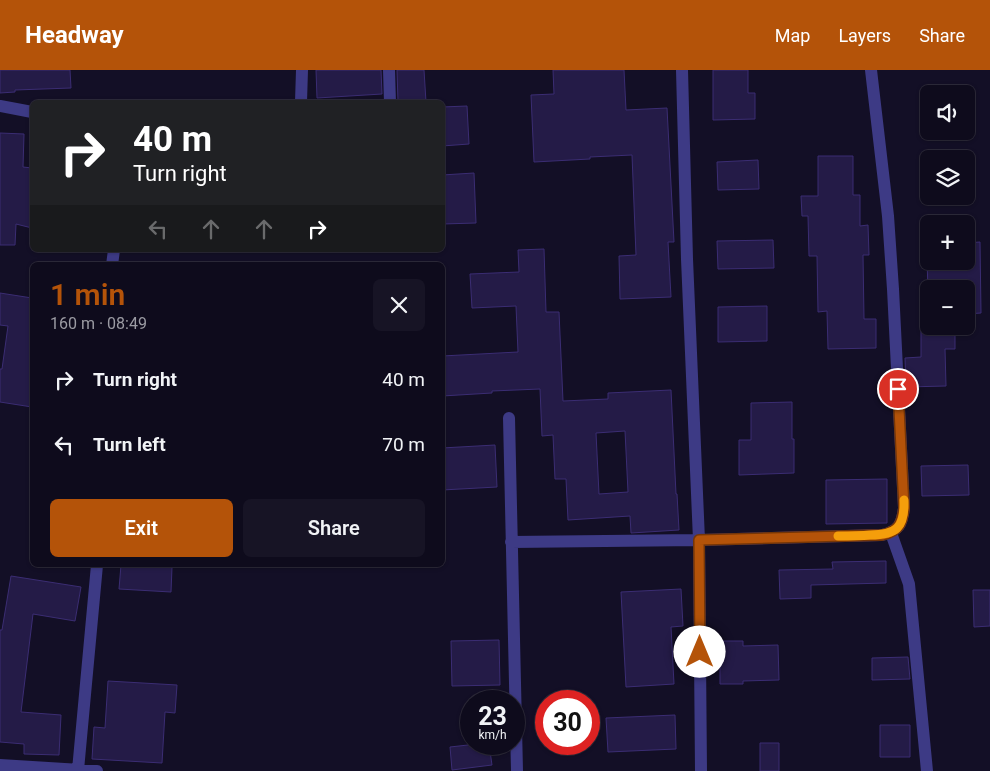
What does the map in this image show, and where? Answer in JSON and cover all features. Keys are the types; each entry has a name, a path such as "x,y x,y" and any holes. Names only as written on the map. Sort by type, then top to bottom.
{"street":[{"path":"301,100 302,70"},
{"path":"389,70 390,100"},
{"path":"682,70 686,259 699,540 701,771"},
{"path":"511,542 699,540 882,535 891,533 901,523 904,508 893,289 888,216 871,70"},
{"path":"0,106 30,112"},
{"path":"509,418 517,771"},
{"path":"891,533 909,584 927,771"},
{"path":"78,770 97,567"},
{"path":"0,765 97,771"}],"building":[{"path":"0,70 70,70 71,88 15,90 15,92 0,93"},
{"path":"316,70 381,70 382,94 317,98"},
{"path":"397,70 424,70 426,100 398,100"},
{"path":"553,70 624,70 626,110 667,108 674,242 668,242 671,297 620,299 619,256 636,255 632,155 534,162 531,95 554,94"},
{"path":"713,70 748,70 748,93 755,93 755,119 713,120"},
{"path":"467,106 469,144 445,146 445,107"},
{"path":"0,133 24,134 23,167 30,168 30,228 16,224 15,245 0,245"},
{"path":"818,156 853,156 853,195 860,195 860,226 868,225 869,255 863,255 864,319 876,319 876,348 828,349 827,311 818,312 817,256 809,256 808,216 802,216 801,196 818,196"},
{"path":"758,160 759,189 718,190 717,162"},
{"path":"474,173 476,223 445,224 445,175"},
{"path":"773,240 774,268 718,269 717,241"},
{"path":"975,242 980,242 981,313 975,313 975,280 928,280 927,270 975,270"},
{"path":"544,249 546,312 559,312 563,401 608,399 608,393 671,390 679,530 631,533 630,516 568,520 566,479 555,479 553,435 542,436 540,389 445,396 445,356 518,352 516,306 472,308 470,274 519,272 518,250","holes":["625,431 628,492 599,494 596,433"]},
{"path":"0,293 30,298 30,407 0,402 0,369 2,369 8,326 0,325"},
{"path":"767,306 767,341 718,342 718,307"},
{"path":"921,335 955,335 955,349 945,349 946,386 906,387 905,358 921,357"},
{"path":"792,402 794,473 739,475 739,440 751,440 751,403"},
{"path":"495,445 497,487 445,490 445,448"},
{"path":"968,465 969,495 922,496 921,466"},
{"path":"887,479 887,523 826,524 826,480"},
{"path":"886,561 886,583 811,585 811,598 780,599 779,570 833,569 832,562"},
{"path":"121,567 172,567 171,592 119,589"},
{"path":"11,576 81,587 75,621 33,614 21,712 61,715 59,755 24,754 24,744 0,742 0,630 2,630"},
{"path":"681,589 683,626 671,627 674,684 626,687 621,592"},
{"path":"973,590 990,590 990,626 974,627"},
{"path":"499,640 500,685 452,686 451,641"},
{"path":"720,641 743,641 743,646 778,645 779,680 743,681 743,684 720,684"},
{"path":"908,657 910,679 872,680 872,658"},
{"path":"108,681 177,685 175,713 165,712 162,763 92,759 94,727 105,728"},
{"path":"675,715 676,749 608,752 606,718"},
{"path":"880,725 910,725 910,757 880,757"},
{"path":"760,743 779,743 779,771 760,771"},
{"path":"460,746 460,755 491,755 492,765 452,770 450,747"}],"slow traffic":[{"path":"838,536 891,533 903,519 904,500"}],"route":[{"path":"700,652 699,540 882,535 891,533 898,527 903,519 904,508 898,389"}]}
